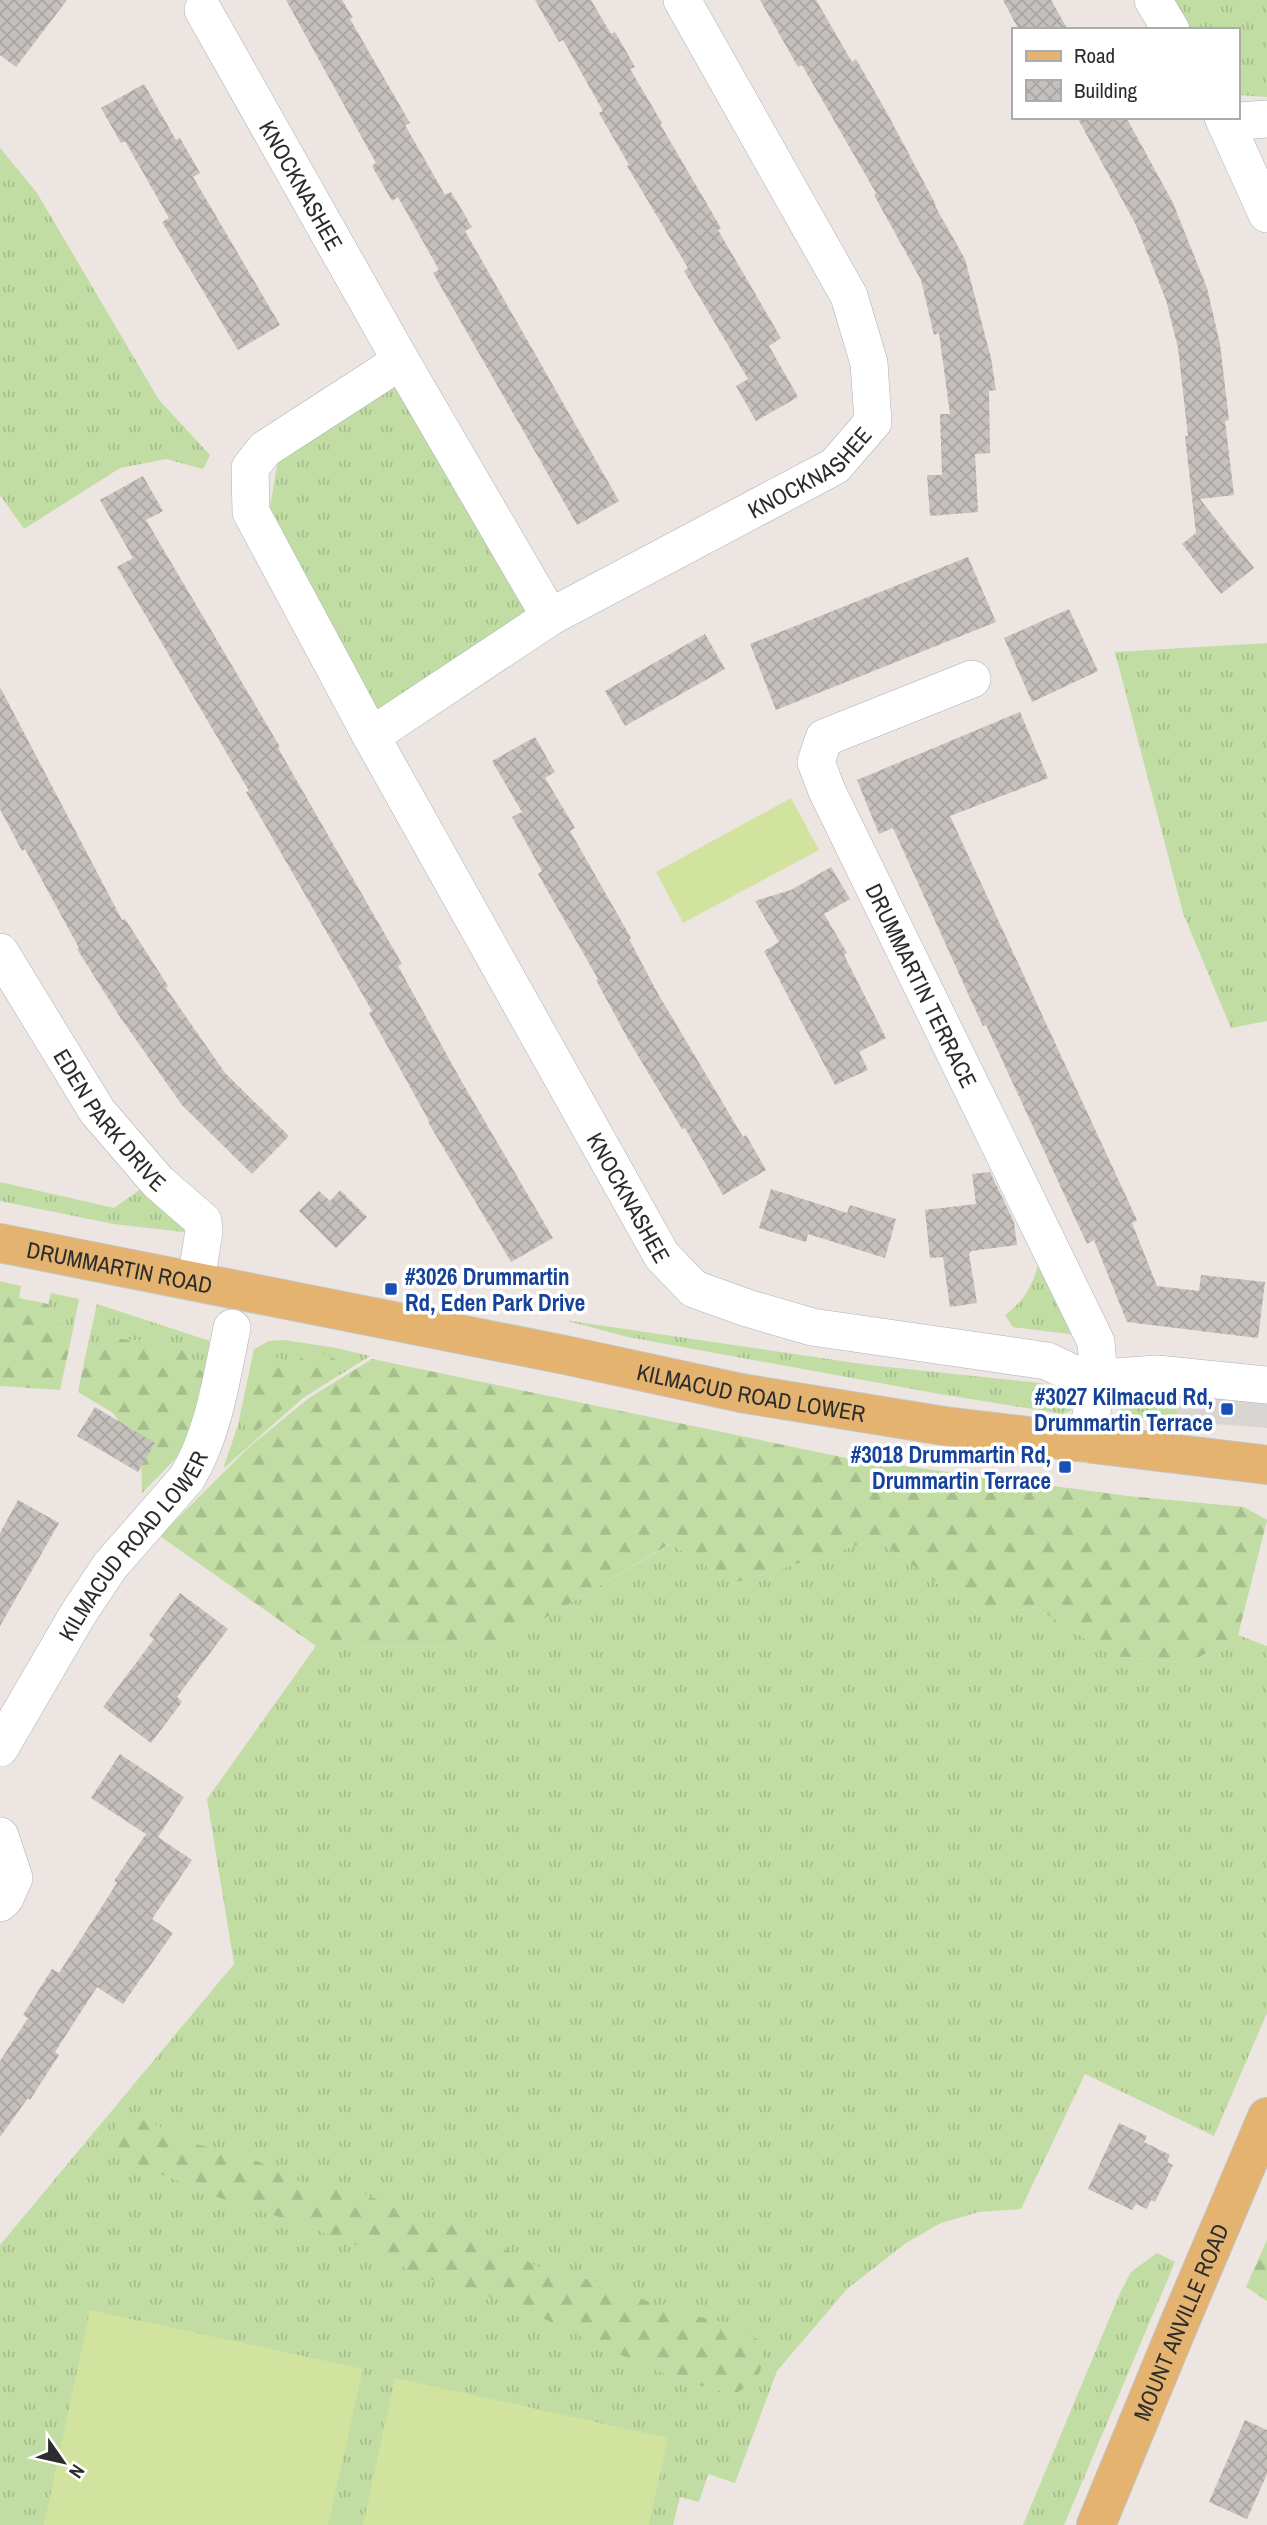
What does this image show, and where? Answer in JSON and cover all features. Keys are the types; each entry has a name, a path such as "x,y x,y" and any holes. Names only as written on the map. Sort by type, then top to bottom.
{"main road":[{"name":"DRUMMARTIN ROAD","path":"0,1243 241,1290"},
{"name":"KILMACUD ROAD LOWER","path":"241,1290 741,1393 944,1426 1267,1465"},
{"name":"MOUNT ANVILLE ROAD","path":"1096,2525 1267,2117"}],"street":[{"name":"KNOCKNASHEE","path":"371,736 550,617 835,466 873,422 869,362 849,296 682,0"},
{"path":"1153,0 1170,28"},
{"name":"KNOCKNASHEE","path":"203,10 550,617"},
{"path":"1267,119 1225,120 1267,214"},
{"name":"KNOCKNASHEE","path":"401,360 265,449 250,468 251,512 371,736 662,1256 694,1289 812,1327 1047,1361 1072,1373 1099,1378 1157,1374 1267,1385"},
{"name":"DRUMMARTIN TERRACE","path":"972,679 824,738 816,762 827,791 1096,1342 1099,1378"},
{"name":"EDEN PARK DRIVE","path":"0,952 97,1111 158,1182 203,1221 203,1241 196,1281"},
{"name":"KILMACUD ROAD LOWER","path":"0,1748 78,1614 110,1566 187,1478 196,1463 211,1424 232,1328"},
{"path":"1085,1444 1099,1378"},
{"path":"0,1836 14,1878 0,1903"}],"green space":[{"path":"1170,0 1267,0 1267,97 1239,95 1239,28 1186,28"},
{"path":"0,148 37,193 159,400 210,455 203,469 166,459 120,468 24,529 0,495"},
{"path":"401,381 541,606 376,714 268,518 278,460"},
{"path":"1267,643 1267,1021 1231,1028 1183,913 1115,652"},
{"path":"791,798 819,850 683,923 656,872"},
{"path":"0,1182 114,1208 141,1189 185,1228 184,1232 114,1224 0,1201"},
{"path":"1039,1260 1085,1336 1013,1327 1005,1315 1028,1291"},
{"path":"0,1281 21,1286 19,1298 48,1304 60,1320 70,1344 60,1390 0,1386"},
{"path":"51,1293 79,1299 70,1344 60,1320 48,1304"},
{"path":"97,1304 210,1341 204,1374 177,1344 111,1338 85,1358"},
{"path":"564,1320 869,1365 1040,1383 1055,1388 1060,1383 1074,1396 1072,1410 1063,1414 934,1393 628,1337"},
{"path":"111,1338 177,1344 204,1374 190,1431 179,1455 142,1493 141,1452 113,1413 78,1392 85,1358"},
{"path":"284,1340 370,1356 303,1398 223,1469 238,1425 254,1349 269,1341"},
{"path":"312,1352 329,1355 342,1365 303,1391 253,1434 244,1424 256,1363 273,1357 295,1362"},
{"path":"372,1359 851,1459 1128,1496 1244,1507 1267,1520 1238,1635 1189,1663 1113,1656 1035,1607 983,1617 877,1539 734,1583 670,1544 496,1647 316,1646 160,1536 249,1447 309,1398"},
{"path":"1128,1390 1141,1396 1179,1398 1176,1421 1122,1418 1119,1403"},
{"path":"877,1539 983,1617 1035,1607 1113,1656 1189,1663 1238,1635 1267,1646 1267,2013 1214,2136 1085,2074 1021,2209 979,2212 941,2223 906,2243 847,2289 777,2371 735,2483 708,2474 699,2502 680,2497 673,2525 0,2525 0,2245 234,1964 207,1799 316,1646 495,1647 671,1544 734,1583"},
{"path":"147,2120 190,2143 244,2155 301,2182 361,2192 405,2213 464,2228 548,2272 608,2283 664,2309 727,2323 762,2342 761,2369 755,2380 733,2395 675,2378 513,2304 426,2278 362,2247 208,2194 105,2150 118,2124"},
{"path":"1267,2240 1267,2301 1246,2287"},
{"path":"1157,2253 1175,2262 1064,2525 1023,2525 1120,2293 1131,2272"},
{"path":"90,2310 363,2369 328,2525 44,2525"},
{"path":"395,2378 668,2438 649,2525 363,2525"}],"shaded area":[{"path":"1128,1390 1267,1398 1267,1428 1176,1421 1179,1398 1151,1396 1134,1399"}],"building":[{"path":"0,0 67,0 16,67 0,55"},
{"path":"286,0 342,0 353,18 350,19 410,123 405,125 445,195 451,192 472,227 465,231 619,501 577,525 433,273 439,270 398,197 392,201 372,166 376,163"},
{"path":"535,0 591,0 611,34 615,32 635,67 630,69 781,338 769,346 798,397 756,421 736,386 748,379 684,271 688,268 627,166 629,165 599,113 603,111 563,40 559,42"},
{"path":"760,0 816,0 852,62 856,59 965,259 991,358 996,390 989,391 990,453 975,454 978,512 930,516 927,475 942,475 940,414 950,414 939,333 934,335 921,280 874,195 876,193 802,65 798,67"},
{"path":"1003,0 1051,0 1067,28 1018,28"},
{"path":"144,84 176,140 180,138 200,173 193,177 280,325 238,350 162,222 169,218 125,141 121,143 101,108"},
{"path":"1078,119 1127,119 1173,203 1207,288 1220,344 1229,420 1225,421 1234,495 1200,499 1254,568 1221,594 1182,544 1196,533 1178,348 1166,300 1136,225"},
{"path":"143,476 163,511 146,520 280,747 278,748 402,964 398,966 459,1077 553,1238 511,1262 428,1122 369,1013 372,1011 246,792 249,791 117,567 133,558 100,500"},
{"path":"968,557 996,622 776,710 750,644"},
{"path":"1069,609 1098,671 1032,702 1004,638"},
{"path":"705,634 725,669 625,726 605,691"},
{"path":"0,687 122,920 125,919 168,986 166,988 225,1073 289,1136 252,1174 182,1105 120,1017 77,949 79,948 25,849 22,851 0,809"},
{"path":"1020,712 1048,778 950,816 1137,1220 1132,1223 1157,1286 1199,1291 1201,1275 1265,1282 1258,1338 1127,1322 1094,1240 1087,1244 986,1025 983,1026 893,828 879,834 857,780"},
{"path":"535,737 555,772 545,778 575,828 570,831 631,938 629,939 657,992 743,1137 746,1135 766,1170 723,1195 685,1128 682,1129 628,1039 596,980 598,979 538,874 542,871 512,817 522,812 492,761"},
{"path":"831,867 850,899 824,914 847,953 844,955 886,1038 859,1052 868,1070 835,1085 764,951 779,942 755,901 791,890"},
{"path":"990,1172 1014,1222 1017,1245 971,1251 969,1254 977,1303 950,1307 943,1257 930,1258 925,1210 976,1204 972,1174"},
{"path":"771,1189 847,1213 850,1205 896,1219 885,1258 808,1234 806,1242 759,1228"},
{"path":"340,1190 367,1217 336,1248 299,1211 319,1191 330,1201"},
{"path":"95,1407 155,1443 138,1472 77,1436"},
{"path":"18,1500 59,1523 0,1626 0,1533"},
{"path":"180,1593 228,1629 177,1697 182,1702 151,1743 103,1707 154,1639 149,1635"},
{"path":"120,1754 184,1797 158,1837 192,1860 152,1919 173,1933 123,2004 97,1987 55,2052 59,2055 30,2100 28,2098 0,2137 0,2061 28,2018 23,2015 52,1969 59,1973 117,1883 114,1881 146,1834 91,1798"},
{"path":"1119,2123 1147,2136 1144,2142 1170,2155 1167,2162 1173,2165 1155,2202 1151,2200 1147,2209 1136,2204 1132,2210 1088,2189"},
{"path":"1245,2420 1267,2430 1267,2474 1247,2519 1209,2502"}],"place":[{"name":"#3026 Drummartin Rd, Eden Park Drive","path":"391,1289"},
{"name":"#3027 Kilmacud Rd, Drummartin Terrace","path":"1227,1409"},
{"name":"#3018 Drummartin Rd, Drummartin Terrace","path":"1065,1467"}]}
